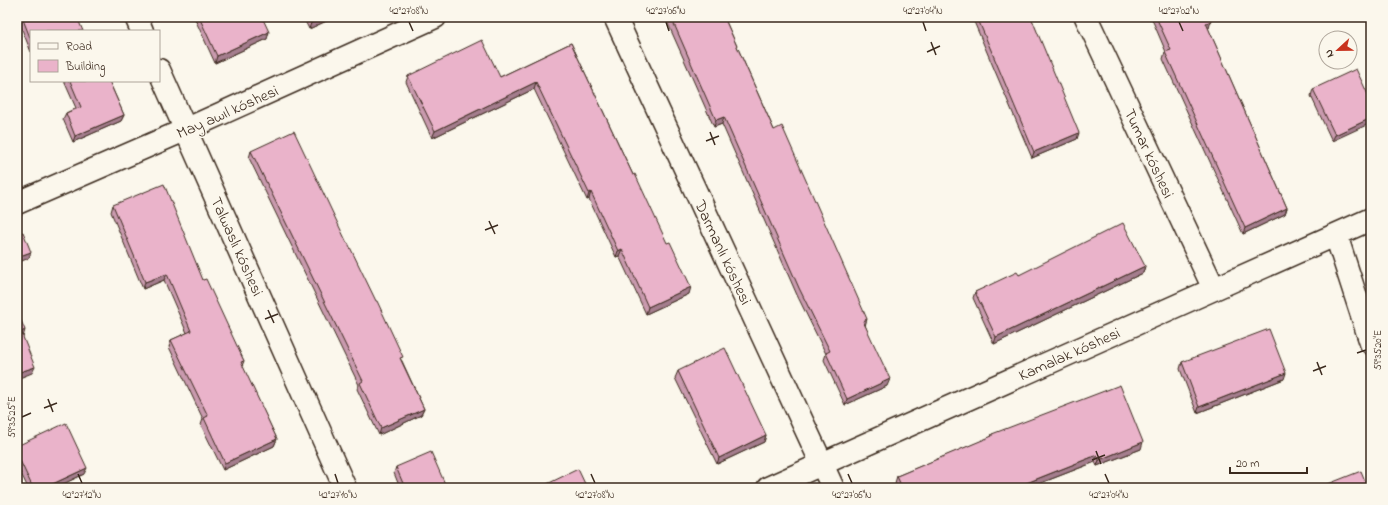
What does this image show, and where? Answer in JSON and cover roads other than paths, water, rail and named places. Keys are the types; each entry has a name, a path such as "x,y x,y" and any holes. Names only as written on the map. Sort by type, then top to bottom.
{"street":[{"path":"136,17 142,30"},
{"name":"May awıl kóshesi","path":"17,203 187,130 435,17"},
{"name":"Darmanlı kóshesi","path":"615,17 833,488"},
{"name":"Tumar kóshesi","path":"1086,17 1214,289"},
{"name":"Talwaslı kóshesi","path":"160,72 345,488"},
{"name":"Kamalak kóshesi","path":"768,488 1371,219"},
{"path":"1336,235 1371,343"}]}
